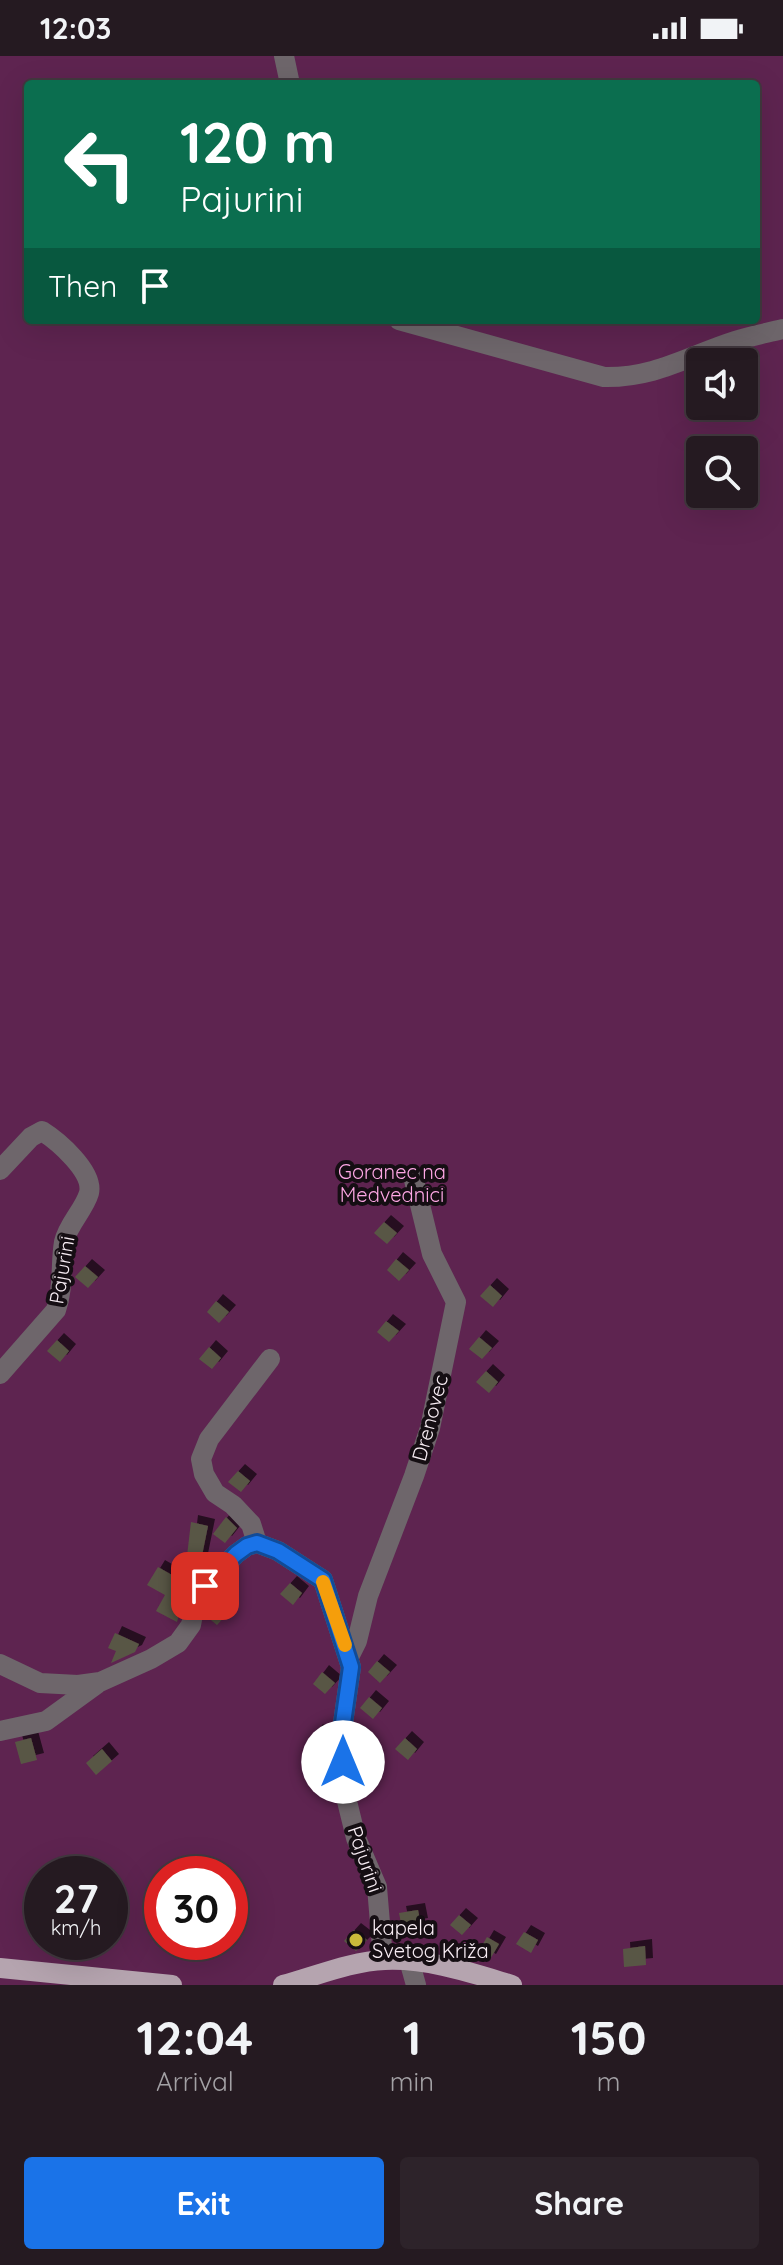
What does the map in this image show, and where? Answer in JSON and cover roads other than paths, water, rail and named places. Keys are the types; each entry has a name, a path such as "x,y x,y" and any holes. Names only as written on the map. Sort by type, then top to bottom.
{"main road":[{"path":"283,1985 383,1959 409,1960 465,1971 512,1985"},
{"path":"0,1968 172,1985"}],"street":[{"path":"284,56 289,80"},
{"path":"413,324 604,377 630,378 735,341 783,329"},
{"name":"Pajurini","path":"0,1170 31,1137 42,1131 53,1138 86,1173 89,1192 69,1227 64,1244 60,1300 56,1310 0,1374"},
{"name":"Drenovec","path":"349,1657 357,1641 368,1596 430,1428 456,1302 432,1254 413,1176"},
{"path":"0,1731 46,1721 100,1682 178,1643 191,1625 195,1604 205,1586 236,1554 257,1543 251,1524 233,1505 215,1493 204,1474 201,1459 209,1439 270,1359"},
{"name":"Pajurini","path":"257,1543 278,1551 323,1580 349,1657 350,1679 343,1723 345,1793 356,1838 377,1887 383,1959"},
{"path":"0,1664 40,1683 78,1685 100,1682"},
{"path":"409,1960 416,1985"}],"place":[{"name":"kapela Svetog Križa","path":"356,1940"}],"park label":[{"name":"Goranec na Medvednici","path":"392,1184"}]}
